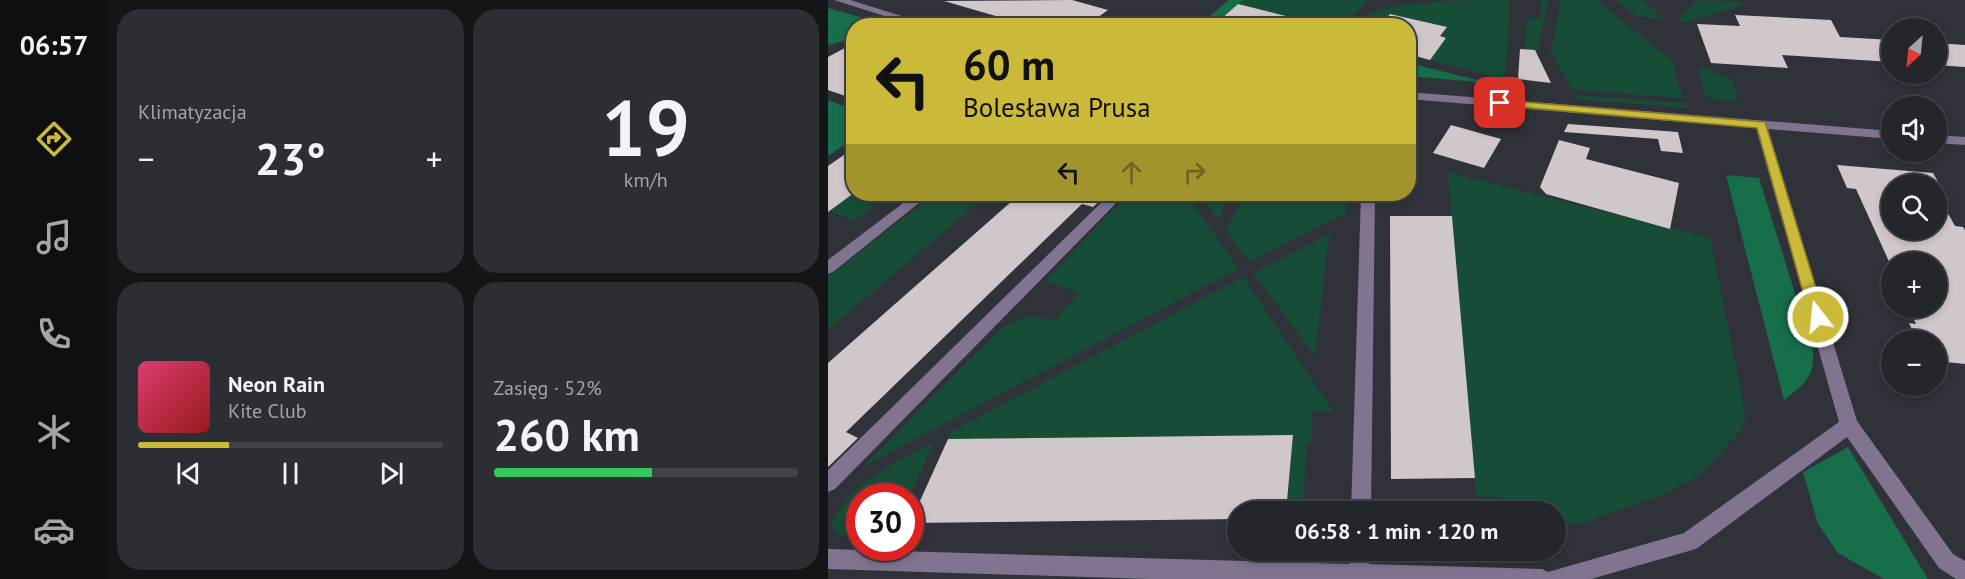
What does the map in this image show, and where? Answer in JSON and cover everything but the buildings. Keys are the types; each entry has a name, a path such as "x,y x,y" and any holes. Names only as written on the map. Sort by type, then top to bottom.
{"street":[{"path":"839,0 901,18"},
{"path":"1416,96 1881,134"},
{"path":"1761,125 1849,424 1946,561 1965,573"},
{"path":"1947,140 1965,141"},
{"path":"828,267 914,201"},
{"path":"828,483 1111,201"},
{"path":"1361,501 1368,201"},
{"path":"1555,579 1582,576 1689,542 1849,424"},
{"path":"828,559 1542,579"},
{"path":"1359,574 1360,561"}],"green space":[{"path":"1229,0 1243,0 1221,18 1208,18"},
{"path":"1243,0 1368,0 1351,18 1288,18 1238,4"},
{"path":"1507,0 1510,3 1505,80 1430,60 1446,38 1440,36 1446,27 1416,20 1416,18 1391,14 1387,18 1361,18 1390,8 1426,3"},
{"path":"1542,0 1548,0 1538,51 1525,49 1527,18 1540,19"},
{"path":"1561,0 1596,0 1672,61 1683,98 1573,90 1551,53"},
{"path":"1616,0 1643,0 1665,20 1637,16"},
{"path":"1697,0 1740,2 1742,6 1685,22 1679,20"},
{"path":"828,8 864,18 846,18 846,41 828,45"},
{"path":"1416,65 1489,83 1416,77"},
{"path":"1704,68 1732,80 1738,101 1716,100 1706,96 1698,69"},
{"path":"1573,95 1687,103 1688,108 1575,99"},
{"path":"828,100 846,107 846,144 828,156"},
{"path":"1448,172 1710,238 1742,395 1745,421 1738,434 1698,476 1664,494 1581,524 1566,523 1566,501 1506,501 1506,498 1476,496"},
{"path":"1726,175 1759,178 1813,351 1810,374 1797,390 1784,400"},
{"path":"846,199 846,201 881,201 854,221 830,211"},
{"path":"925,201 980,201 828,330 828,277"},
{"path":"1121,201 1192,201 1238,269 862,467 1002,328 1028,317 1054,321 1079,293 1045,281"},
{"path":"1204,201 1228,201 1218,220"},
{"path":"1240,201 1348,201 1346,213 1249,262 1226,230"},
{"path":"1329,234 1315,357 1254,273"},
{"path":"1243,277 1334,412 1312,411 1312,444 1307,444 1303,501 1287,501 1293,435 948,439 952,431"},
{"path":"934,442 915,483 865,483 890,466"},
{"path":"1848,447 1928,579 1884,579 1838,553 1818,524 1803,472"},
{"path":"846,502 846,536 839,535 831,526"}],"route":[{"path":"1500,103 1761,125 1818,317"}]}
